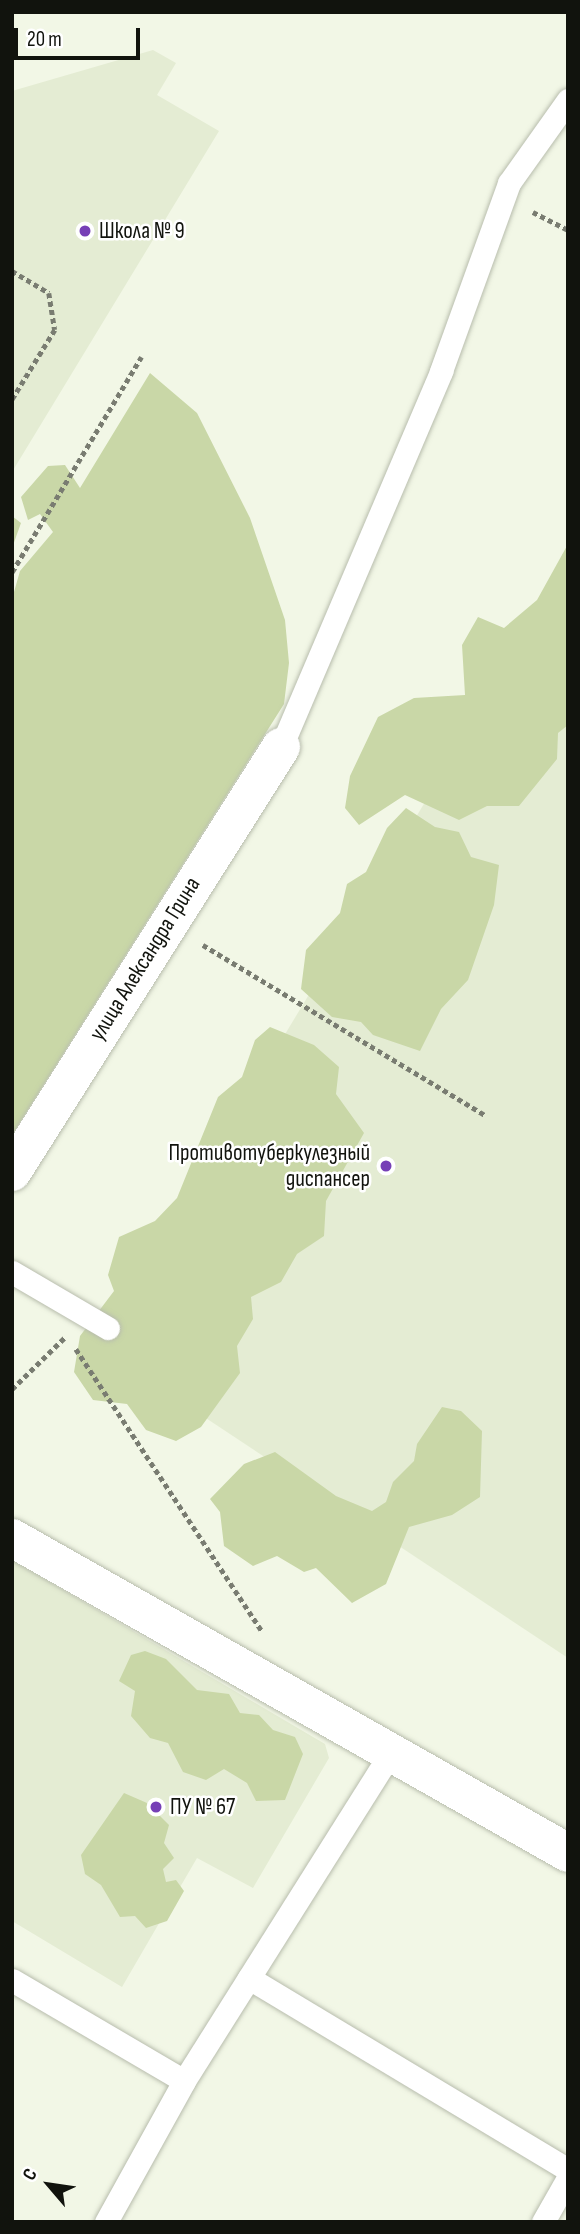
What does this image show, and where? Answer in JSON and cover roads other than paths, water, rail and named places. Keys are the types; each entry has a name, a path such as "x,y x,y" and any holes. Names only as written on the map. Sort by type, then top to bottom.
{"street":[{"name":"улица Александра Грина","path":"12,1172 167,923 281,747"},
{"path":"12,1538 568,1853"}],"lane":[{"path":"281,747 441,371 509,183 568,100"},
{"path":"12,1272 108,1328"},
{"path":"106,2222 184,2081 392,1751"},
{"path":"249,1978 568,2170"},
{"path":"12,1980 184,2081"},
{"path":"543,2222 568,2178"}],"place":[{"name":"Школа № 9","path":"85,231"},
{"name":"Противотуберкулезный диспансер","path":"386,1166"},
{"name":"ПУ № 67","path":"156,1807"}]}
